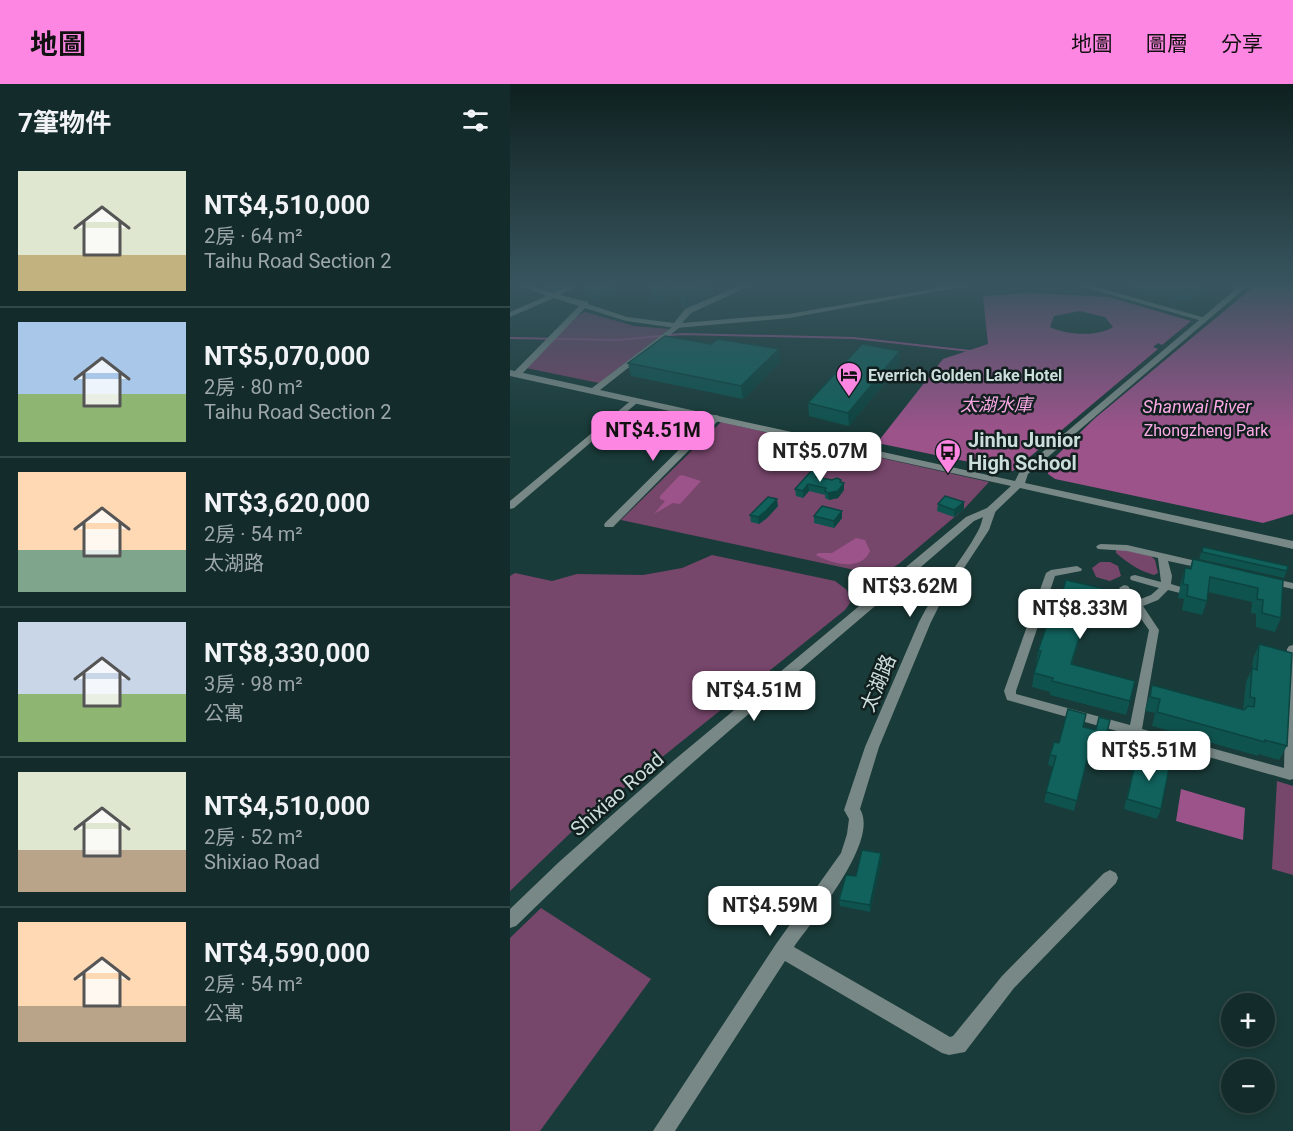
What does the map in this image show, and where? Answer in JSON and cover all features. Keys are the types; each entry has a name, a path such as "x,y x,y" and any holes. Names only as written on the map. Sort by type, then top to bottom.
{"street":[{"path":"513,373 558,332"},
{"path":"594,391 668,332"},
{"name":"Shixiao Road","path":"510,920 562,868 774,683 970,519 991,510 1019,484 1024,473 1190,332"},
{"path":"513,373 1293,545"},
{"path":"510,506 634,401"},
{"path":"609,525 716,418"},
{"name":"太湖路","path":"663,1131 782,950 848,856 857,818 852,810 872,747 933,605 984,530 991,510"},
{"path":"1101,547 1118,546 1217,568"},
{"path":"1136,605 1161,595 1167,586 1168,578 1162,556"},
{"path":"1077,569 1051,573 1010,691 1011,697 1290,775 1293,649"},
{"path":"1135,578 1180,590"},
{"path":"1260,578 1293,586"},
{"path":"1124,588 1154,630 1135,732"},
{"path":"782,950 926,1034 949,1046 958,1045 1008,982 1110,878"}],"shaded area":[{"path":"561,332 665,332 599,383 526,368"},
{"path":"721,422 989,482 964,509 900,563 891,569 869,573 621,520"},
{"path":"1116,550 1151,556 1155,560 1158,573 1154,575 1134,566 1116,553"},
{"path":"712,555 835,581 847,590 850,603 845,610 584,820 510,891 510,576 515,573 552,581 577,574 643,575 682,568"},
{"path":"1100,562 1110,562 1118,566 1121,576 1110,581 1096,577 1092,568"},
{"path":"1277,781 1293,786 1293,875 1272,869"},
{"path":"541,908 651,979 540,1131 510,1131 510,938"}],"water":[{"name":"太湖水庫","path":"987,332 1091,334 1100,332 1178,332 1162,345 1158,343 1153,347 1158,349 1013,471 877,443 943,359 988,344"},
{"name":"Zhongzheng Park","path":"1199,332 1293,332 1293,514 1263,523 1055,479 1048,474 1048,464 1094,419"},
{"path":"682,475 701,481 680,504 673,503 654,514 665,501 660,499 660,496"},
{"path":"856,538 865,540 870,551 860,562 838,563 816,555 832,553"},
{"path":"1181,789 1245,808 1243,840 1176,821"}],"building":[{"path":"665,336 711,344 718,339 779,349 741,386 628,363"},
{"name":"Everrich Golden Lake Hotel","path":"862,344 900,351 848,413 808,403"},
{"path":"781,434 788,436 783,442 792,444 798,438 804,439 801,443 804,444 794,452 770,447"},
{"path":"812,470 819,472 816,477 832,480 837,478 844,483 838,491 828,493 825,491 826,488 808,484 803,491 795,489"},
{"path":"945,496 964,502 954,510 938,504"},
{"path":"768,497 777,499 758,517 750,515"},
{"path":"822,506 842,511 834,521 814,516"},
{"path":"1203,547 1288,566 1287,571 1202,552"},
{"path":"1193,559 1283,580 1281,618 1262,613 1263,600 1257,599 1258,588 1210,577 1207,601 1187,596 1188,585 1183,584 1185,568 1191,569"},
{"path":"1066,580 1135,596 1130,615 1089,605 1071,664 1135,681 1130,701 1052,681 1053,678 1034,673 1041,651 1038,651 1055,601 1059,602"},
{"path":"1259,644 1292,653 1287,746 1157,712 1160,699 1150,697 1152,685 1244,710 1248,706 1254,707 1255,698 1250,697 1252,668 1257,670"},
{"path":"1068,709 1086,714 1083,727 1096,730 1099,717 1110,720 1101,756 1089,752 1077,801 1046,792 1056,756 1050,755 1054,742 1059,743"},
{"path":"1137,755 1170,764 1161,809 1127,799"},
{"path":"862,850 881,853 870,905 839,900 846,875 856,876"}],"waterway":[{"name":"Shanwai River","path":"510,338 619,340 681,334 854,338 970,351"}],"place":[{"name":"Everrich Golden Lake Hotel","path":"849,398"},
{"name":"Jinhu Junior High School","path":"948,475"}]}
